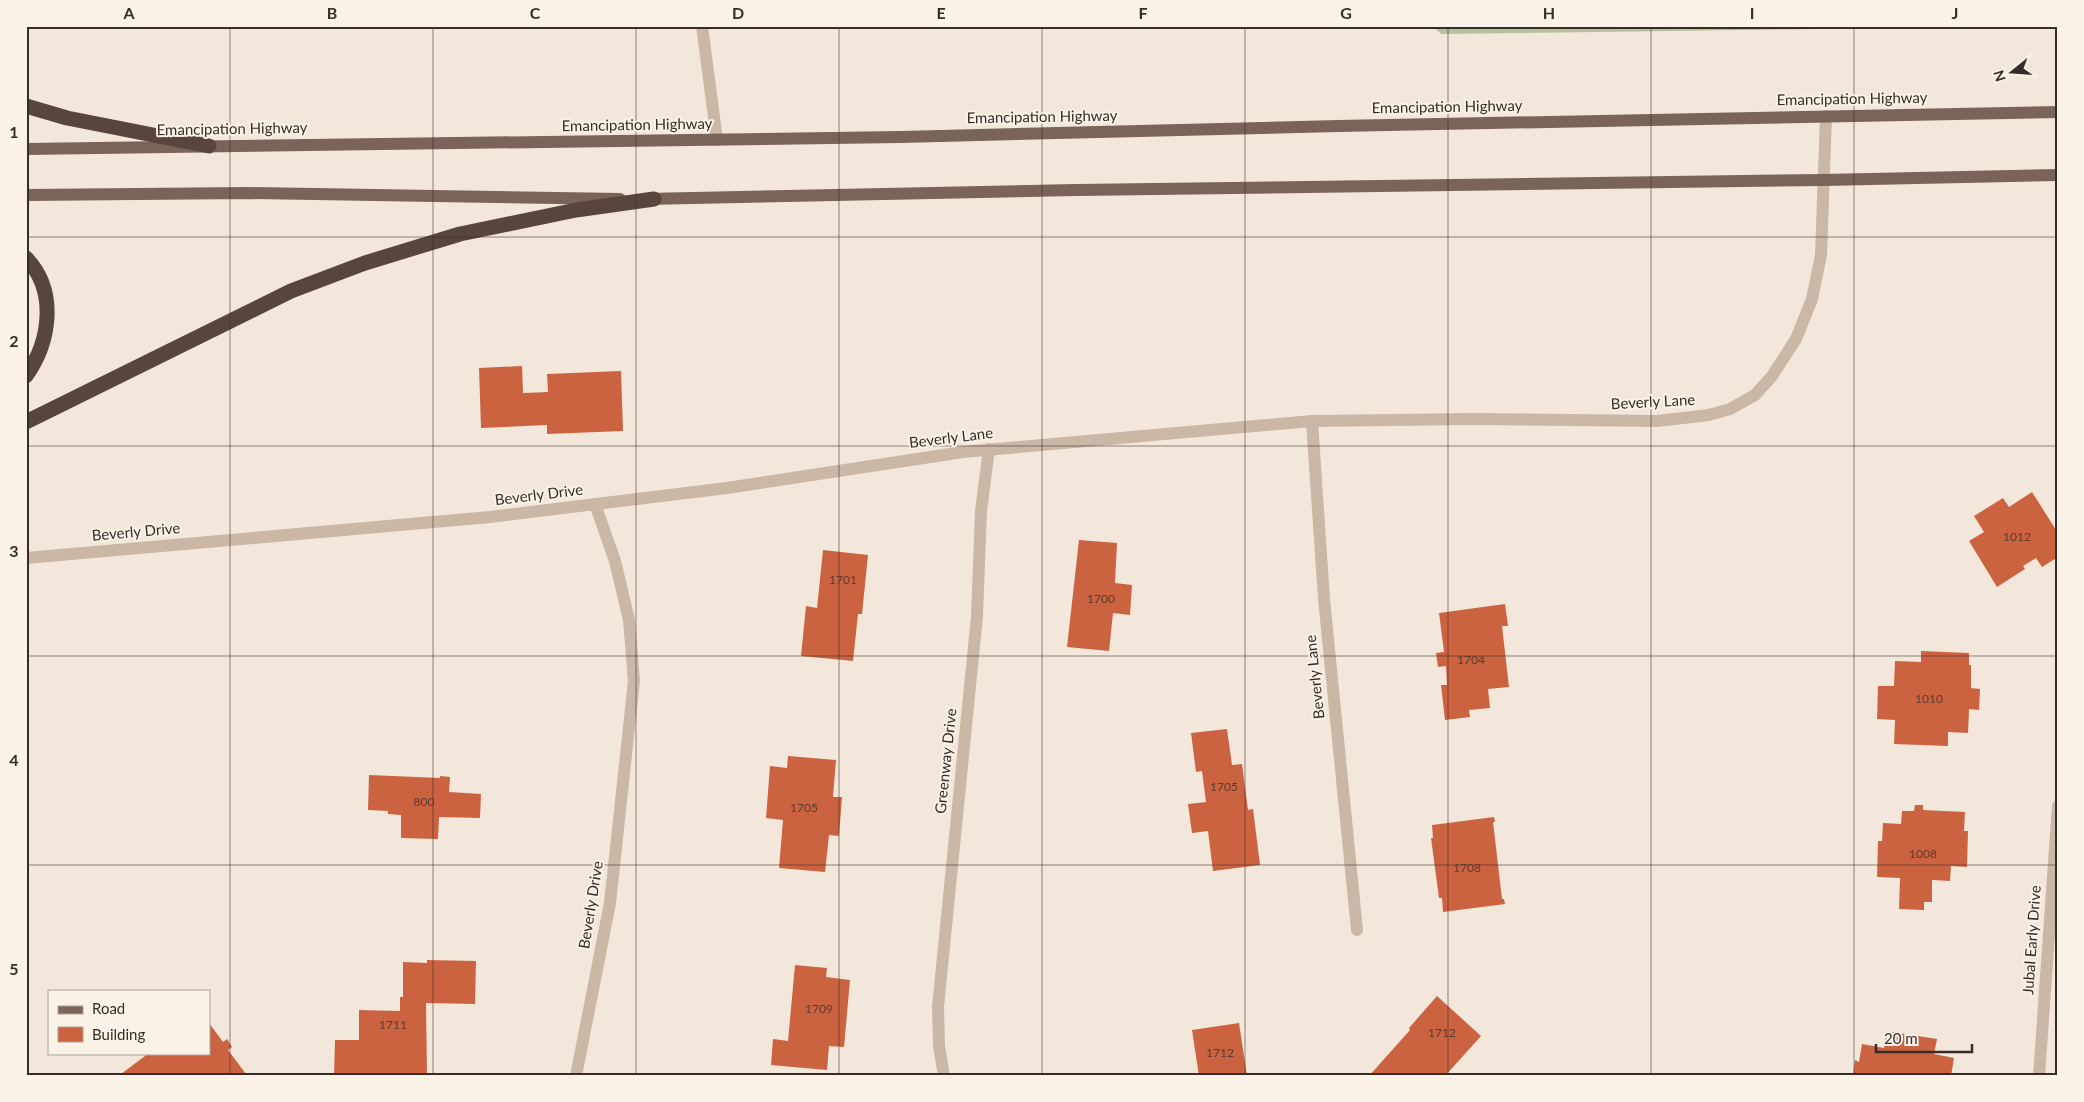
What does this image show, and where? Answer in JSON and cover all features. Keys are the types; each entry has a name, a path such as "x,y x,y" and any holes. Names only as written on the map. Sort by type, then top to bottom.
{"highway":[{"path":"26,106 67,118 209,146"},
{"path":"26,422 164,352 291,291 365,263 460,234 576,210 654,199"},
{"path":"26,258 43,286 48,313 45,339 36,362 26,376"}],"main road":[{"name":"Emancipation Highway","path":"26,149 717,140 2058,112"},
{"path":"26,195 248,193 654,199 1076,190 2058,175"}],"street":[{"path":"702,26 717,140"},
{"name":"Beverly Lane","path":"595,504 727,488 963,452 1312,421 1472,419 1657,421 1709,415 1730,408 1754,394 1772,376 1796,339 1812,298 1821,255 1826,116"},
{"name":"Beverly Lane","path":"1312,421 1324,599 1357,930"},
{"name":"Greenway Drive","path":"944,1076 939,1046 938,1007 976,626 982,511 990,449"},
{"name":"Beverly Drive","path":"26,558 490,517 595,504 615,561 628,620 634,681 610,903 576,1076"},
{"name":"Jubal Early Drive","path":"2039,1076 2058,806"}],"green space":[{"path":"1433,26 2047,26 1441,34"}],"building":[{"path":"522,366 523,393 548,392 547,374 621,371 623,431 547,434 547,425 481,428 479,368"},
{"path":"2032,492 2058,533 2058,557 2042,567 2036,558 2023,566 2025,569 1997,587 1969,541 1984,532 1974,516 2003,498 2009,507"},
{"path":"1079,540 1117,543 1115,583 1132,585 1130,615 1113,613 1109,651 1067,647"},
{"path":"823,550 868,555 862,614 858,614 853,661 801,656 806,606 817,608"},
{"path":"1505,604 1508,626 1502,626 1509,687 1488,689 1490,708 1469,710 1470,717 1445,720 1441,685 1447,685 1446,666 1438,667 1436,653 1444,652 1439,613"},
{"path":"1921,651 1969,653 1971,688 1980,689 1979,710 1969,709 1968,733 1948,732 1948,746 1894,744 1895,720 1877,719 1878,686 1894,686 1895,661 1921,662"},
{"path":"1227,729 1232,765 1242,764 1248,810 1253,809 1260,865 1213,871 1208,831 1192,833 1188,804 1206,802 1202,771 1196,772 1191,733"},
{"path":"788,756 836,760 833,797 842,797 839,836 829,835 825,872 779,868 783,820 766,818 770,766 787,768"},
{"path":"369,775 450,777 449,792 481,794 480,818 439,817 438,839 401,838 401,815 388,814 388,811 368,810"},
{"path":"1915,805 1923,805 1923,810 1965,812 1964,831 1968,831 1967,867 1951,866 1950,881 1932,880 1932,902 1924,902 1924,910 1899,909 1900,878 1877,877 1878,841 1882,841 1883,823 1901,824 1902,811 1914,811"},
{"path":"1494,817 1502,899 1504,899 1505,904 1443,912 1442,898 1439,898 1431,838 1433,838 1432,825"},
{"path":"427,960 476,961 475,1004 426,1003 427,1076 334,1076 335,1040 359,1040 359,1010 400,1011 400,997 403,997 403,962 427,963"},
{"path":"795,965 827,968 826,977 850,980 844,1047 829,1046 827,1070 771,1065 773,1039 788,1041"},
{"path":"1437,996 1481,1036 1445,1076 1369,1076 1410,1030 1409,1028"},
{"path":"1239,1023 1247,1076 1199,1076 1192,1030"},
{"path":"210,1024 223,1042 227,1039 232,1047 228,1050 246,1074 244,1076 122,1076 121,1074 148,1054 210,1054"},
{"path":"1886,1031 1937,1039 1934,1054 1954,1058 1951,1076 1853,1076 1855,1060 1859,1062 1862,1044 1884,1048"}]}
